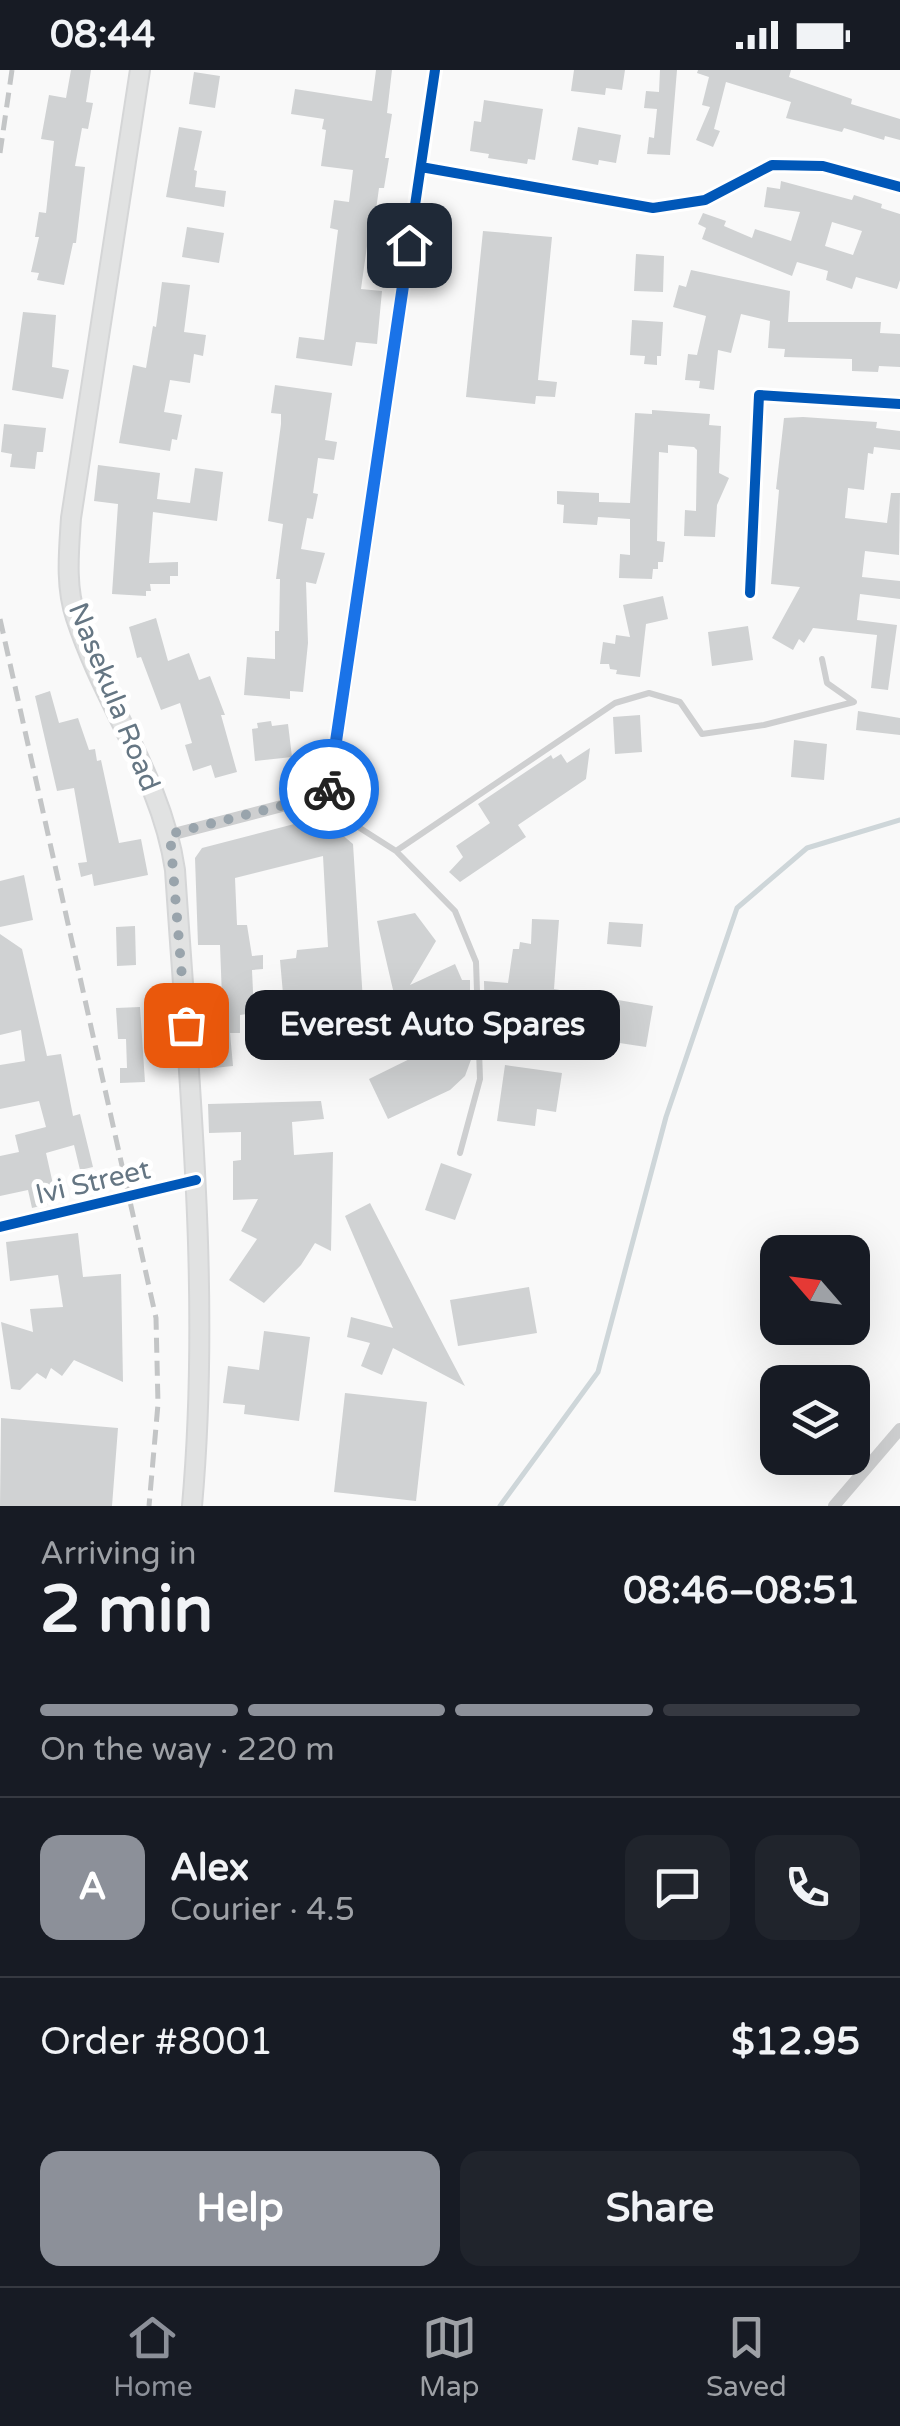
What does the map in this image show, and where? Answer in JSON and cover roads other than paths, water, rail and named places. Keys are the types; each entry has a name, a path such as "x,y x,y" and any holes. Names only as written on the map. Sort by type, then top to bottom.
{"main road":[{"name":"Nasekula Road","path":"140,70 71,518 70,582 75,616 170,834 175,870 196,1180 200,1417 192,1506"}],"street":[{"path":"340,815 328,794 434,70"},
{"path":"421,166 653,208 705,200 772,165 823,166 900,187"},
{"path":"750,593 759,394 900,404"},
{"path":"170,834 328,794"},
{"name":"Ivi Street","path":"0,1227 196,1180"},
{"path":"834,1506 900,1429"}],"lane":[{"path":"396,851 615,703 648,694 680,702 702,734 764,725 854,702 827,683 822,659"},
{"path":"340,815 396,851 455,910 476,962 480,1078 460,1153"}],"waterway":[{"path":"500,1506 598,1372 666,1117 737,908 807,848 900,820"}],"railway":[{"path":"0,153 12,70"},
{"path":"0,619 156,1318 158,1404 149,1506"}],"place":[{"name":"Everest Auto Spares","path":"186,1025"}]}
